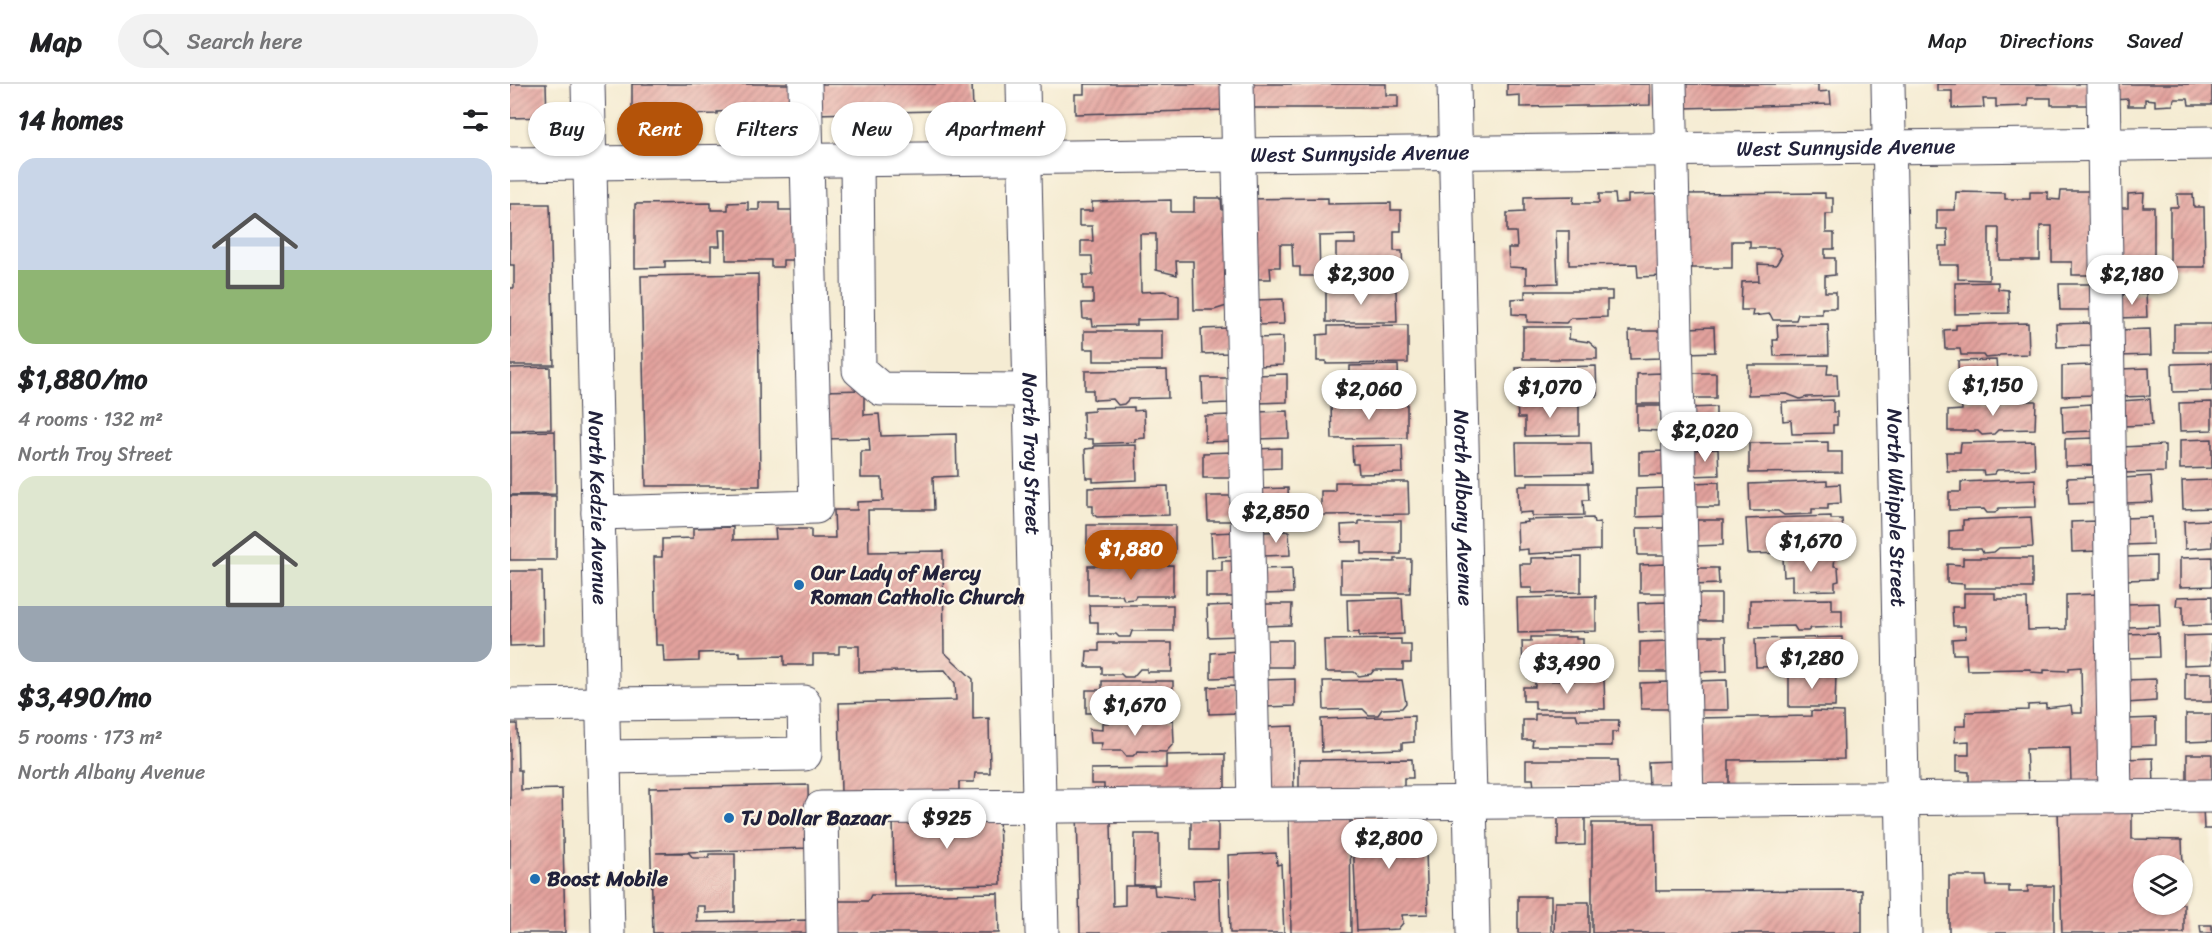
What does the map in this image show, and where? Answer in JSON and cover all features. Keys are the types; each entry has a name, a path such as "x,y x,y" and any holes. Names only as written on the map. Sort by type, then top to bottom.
{"street":[{"name":"North Kedzie Avenue","path":"588,84 608,933"},
{"path":"598,513 816,507 805,84"},
{"name":"North Troy Street","path":"1023,84 1042,933"},
{"path":"1237,84 1254,804"},
{"name":"North Albany Avenue","path":"1454,84 1473,933"},
{"path":"1670,84 1687,800"},
{"name":"North Whipple Street","path":"1888,84 1905,933"},
{"path":"2103,84 2115,796"},
{"name":"West Sunnyside Avenue","path":"510,164 2212,143"},
{"path":"857,160 859,370 880,389 1030,390"},
{"path":"510,705 804,702 805,754 604,757"},
{"path":"823,933 821,808 2212,796"}],"building":[{"path":"510,84 546,84 547,102 528,102 528,118 510,118"},
{"path":"632,84 795,84 795,102 715,102 715,114 703,114 703,102 632,102"},
{"path":"815,84 972,84 973,102 925,102 925,111 913,112 913,102 831,102 831,114 819,114 819,102 816,102"},
{"path":"1084,84 1226,84 1227,110 1075,114 1075,94 1084,94"},
{"path":"1251,84 1386,84 1386,95 1398,95 1398,108 1251,108"},
{"path":"1507,84 1650,84 1650,105 1520,107 1520,95 1507,96"},
{"path":"1682,84 1818,84 1818,92 1830,91 1831,104 1683,108"},
{"path":"1937,84 2091,84 2091,105 2051,105 2051,98 2028,98 2028,106 1996,107 1996,99 1983,99 1984,107 1952,108 1952,91 1937,91"},
{"path":"2112,84 2212,84 2212,105 2189,105 2188,99 2174,99 2173,105 2155,106 2155,100 2145,99 2145,106 2128,106 2128,99 2113,100"},
{"path":"2061,191 2093,191 2092,275 2072,275 2072,262 2052,262 2052,226 2040,226 2040,260 1999,260 1999,228 1989,228 1989,280 1958,279 1958,265 1939,265 1939,246 1948,246 1947,229 1937,229 1937,210 1955,210 1956,192 2005,193 2005,199 2030,199 2030,192 2048,192 2048,199 2060,200"},
{"path":"1825,193 1825,198 1833,198 1833,214 1826,214 1826,233 1834,233 1834,249 1825,249 1825,258 1835,258 1835,275 1825,276 1825,292 1836,292 1836,308 1822,308 1822,314 1798,314 1796,320 1773,320 1770,314 1752,316 1753,310 1741,310 1742,282 1759,281 1758,264 1776,265 1782,255 1778,248 1750,248 1750,241 1732,241 1732,268 1682,268 1682,194"},
{"path":"2144,193 2143,207 2154,207 2154,268 2120,268 2119,208 2128,208 2128,194"},
{"path":"1599,194 1615,194 1616,203 1628,202 1628,195 1662,194 1664,276 1638,277 1637,264 1569,265 1569,231 1556,231 1558,283 1526,284 1526,268 1509,267 1508,248 1517,248 1516,232 1507,232 1507,213 1524,212 1524,197 1574,196 1573,203 1599,203"},
{"path":"2177,194 2193,194 2194,207 2204,207 2205,267 2170,267 2170,207 2178,207"},
{"path":"1194,198 1221,198 1222,210 1229,209 1230,305 1214,310 1194,310 1193,261 1176,261 1177,275 1156,270 1156,234 1140,234 1141,292 1164,291 1179,296 1179,319 1137,320 1137,325 1093,326 1092,319 1083,319 1082,303 1093,303 1093,289 1083,289 1083,275 1093,275 1092,256 1081,256 1081,241 1093,241 1092,226 1079,226 1079,211 1092,211 1092,202 1171,200 1171,212 1194,212"},
{"path":"1328,198 1328,204 1391,203 1391,210 1401,210 1401,231 1394,231 1394,251 1402,251 1403,272 1394,272 1394,276 1336,277 1336,244 1355,244 1355,235 1319,236 1320,276 1300,276 1300,267 1293,267 1292,244 1280,244 1280,267 1270,267 1271,279 1253,279 1249,199"},
{"path":"748,202 748,210 759,210 759,202 779,202 779,210 797,210 798,260 783,260 783,267 771,267 771,260 726,260 726,230 719,230 720,246 711,246 711,260 665,261 665,267 635,268 635,204 711,203 711,210 728,210 728,203"},
{"path":"510,204 550,204 554,365 510,365 510,288 514,288 514,265 510,265"},
{"path":"758,274 760,486 646,486 641,276"},
{"path":"1998,282 1998,289 2008,290 2009,313 1955,314 1955,283"},
{"path":"2059,284 2092,284 2092,310 2060,310"},
{"path":"1326,290 1396,290 1397,322 1326,322"},
{"path":"1525,291 1612,291 1612,300 1607,300 1607,317 1571,318 1566,323 1527,322 1527,315 1512,314 1512,299 1525,298"},
{"path":"2146,293 2147,317 2119,318 2118,294"},
{"path":"1283,299 1284,324 1257,325 1256,300"},
{"path":"2028,323 2029,354 1985,358 1983,355 1961,355 1960,349 1945,349 1944,330 1956,329 1956,325"},
{"path":"2090,323 2091,346 2057,347 2056,324"},
{"path":"1828,324 1829,355 1774,356 1773,340 1778,340 1777,325"},
{"path":"2174,324 2212,324 2212,352 2174,352"},
{"path":"1408,325 1408,363 1326,364 1326,361 1317,361 1317,335 1328,334 1328,326"},
{"path":"1523,327 1570,327 1569,339 1589,342 1597,349 1597,359 1523,359"},
{"path":"1714,327 1715,352 1688,353 1687,328"},
{"path":"1229,328 1229,353 1202,354 1201,329"},
{"path":"2150,329 2151,355 2119,356 2118,330"},
{"path":"1084,331 1162,331 1162,361 1094,361 1094,349 1084,349"},
{"path":"1629,331 1660,331 1661,358 1630,359"},
{"path":"1283,337 1283,365 1258,366 1257,338"},
{"path":"1996,360 1997,371 2008,371 2009,392 1959,394 1958,361"},
{"path":"2212,363 2212,391 2173,392 2172,364"},
{"path":"1398,365 1399,399 1357,400 1357,388 1350,388 1350,366"},
{"path":"1748,365 1828,365 1827,374 1837,374 1838,396 1800,399 1787,394 1748,395"},
{"path":"2094,365 2095,395 2062,396 2062,366"},
{"path":"1596,366 1597,396 1561,397 1558,400 1546,401 1544,397 1527,396 1524,392 1525,385 1517,385 1516,368"},
{"path":"550,367 551,429 510,430 510,368"},
{"path":"2149,368 2150,396 2121,397 2120,369"},
{"path":"1167,370 1168,398 1129,399 1124,404 1118,405 1113,399 1093,399 1093,390 1085,390 1085,371"},
{"path":"1661,373 1662,404 1637,404 1637,374"},
{"path":"1691,373 1716,373 1716,398 1692,398"},
{"path":"1287,374 1287,402 1258,403 1257,375"},
{"path":"1202,378 1229,378 1229,403 1203,404"},
{"name":"Our Lady of Mercy Roman Catholic Church","path":"864,390 864,415 879,414 881,436 956,434 957,476 933,477 934,510 868,510 869,552 943,551 944,652 973,679 973,719 989,718 990,773 975,773 974,782 959,782 959,790 841,793 839,703 956,700 955,683 945,670 859,672 859,646 839,646 839,654 813,654 813,665 784,665 784,656 740,657 740,652 699,653 699,661 664,662 663,645 656,645 654,557 662,557 662,539 693,538 693,528 733,527 733,540 776,539 775,529 811,529 811,538 835,538 834,510 857,510 857,502 883,501 882,478 861,478 861,451 870,451 869,438 824,439 823,391"},
{"path":"2150,399 2152,425 2122,426 2121,401"},
{"path":"1833,400 1833,412 1837,412 1837,425 1833,425 1833,433 1792,434 1791,420 1783,421 1782,402"},
{"path":"1962,401 2036,401 2035,429 1998,430 1994,434 1982,435 1978,431 1948,431 1948,411 1962,410"},
{"path":"2212,402 2212,430 2180,431 2179,403"},
{"path":"1407,403 1407,438 1332,439 1331,404"},
{"path":"1517,404 1579,405 1579,435 1525,436 1525,418 1518,418"},
{"path":"2091,404 2093,431 2063,432 2062,406"},
{"path":"1637,406 1661,406 1661,431 1637,430"},
{"path":"1134,407 1134,411 1144,410 1145,438 1135,439 1135,442 1093,444 1093,439 1084,439 1083,412 1094,411 1094,408"},
{"path":"1716,407 1716,429 1687,429 1687,408"},
{"path":"1288,411 1289,438 1258,439 1258,412"},
{"path":"1231,415 1232,441 1205,442 1205,416"},
{"path":"555,431 556,494 510,495 510,432"},
{"path":"2095,438 2096,465 2065,466 2065,439"},
{"path":"2212,439 2212,468 2180,469 2180,440"},
{"path":"2034,441 2035,469 1997,470 1994,474 1984,475 1983,471 1947,471 1946,452 1960,452 1961,443"},
{"path":"1828,442 1828,452 1842,452 1842,472 1749,473 1749,443"},
{"path":"1516,443 1591,443 1592,473 1517,474"},
{"path":"1136,445 1137,480 1093,482 1093,478 1086,478 1085,449 1094,448 1094,446"},
{"path":"1402,445 1403,473 1359,474 1358,464 1353,464 1352,446"},
{"path":"2165,445 2165,472 2122,473 2121,447"},
{"path":"1281,448 1281,468 1257,469 1257,449"},
{"path":"1718,449 1719,475 1691,476 1691,450"},
{"path":"1666,451 1666,475 1639,476 1639,452"},
{"path":"1233,452 1233,478 1203,478 1203,453"},
{"path":"2151,476 2153,502 2125,503 2124,478"},
{"path":"2095,477 2096,503 2069,504 2067,478"},
{"path":"2035,479 2036,507 1999,508 1995,513 1987,513 1984,509 1949,510 1949,492 1961,492 1961,482"},
{"path":"2212,480 2212,508 2183,509 2182,481"},
{"path":"1827,481 1827,485 1840,484 1841,503 1828,504 1828,509 1812,509 1812,514 1784,515 1778,511 1750,511 1749,484"},
{"path":"1335,482 1408,482 1409,514 1321,515 1321,491 1335,491"},
{"path":"1719,482 1719,507 1693,507 1692,483"},
{"path":"1528,483 1588,483 1589,500 1583,500 1584,515 1532,516 1532,512 1519,513 1518,486 1528,486"},
{"path":"1168,486 1169,515 1097,517 1093,514 1093,506 1088,506 1088,488"},
{"path":"1288,488 1289,510 1258,510 1258,489"},
{"path":"1666,488 1667,516 1636,517 1636,489"},
{"path":"510,496 556,496 556,560 510,560"},
{"path":"1207,496 1232,496 1232,521 1208,521"},
{"path":"1831,516 1831,519 1842,519 1844,548 1828,549 1827,552 1748,554 1746,519"},
{"path":"2031,517 2033,547 1999,548 1994,552 1983,553 1981,549 1949,549 1949,531 1963,530 1963,520"},
{"path":"2152,517 2153,544 2125,545 2124,518"},
{"path":"1593,518 1594,523 1600,522 1600,550 1528,554 1528,549 1518,550 1517,523 1528,522 1527,520"},
{"path":"1694,520 1723,520 1723,545 1695,546"},
{"path":"2212,520 2212,547 2185,549 2184,521"},
{"path":"1359,521 1401,521 1401,554 1362,554 1362,542 1342,542 1341,525 1359,524"},
{"path":"2097,521 2098,551 2072,552 2071,522"},
{"path":"1087,525 1175,525 1175,553 1132,554 1128,560 1117,559 1114,555 1098,556 1092,551 1092,544 1087,544"},
{"path":"1637,528 1667,528 1667,555 1638,555"},
{"path":"1289,531 1290,555 1262,556 1262,532"},
{"path":"1236,532 1237,556 1212,557 1211,533"},
{"path":"2156,556 2156,579 2126,580 2126,557"},
{"path":"1581,557 1581,592 1532,593 1532,588 1521,588 1520,564 1531,564 1531,558"},
{"path":"1783,557 1835,557 1834,566 1838,567 1839,581 1835,582 1835,590 1792,591 1792,576 1784,577"},
{"path":"2212,557 2212,586 2180,587 2180,558"},
{"path":"1963,558 2032,558 2032,588 1964,588 1964,584 1947,583 1947,564 1963,565"},
{"path":"1395,559 1411,559 1410,593 1341,593 1341,561 1395,562"},
{"path":"1222,561 1237,561 1237,597 1206,597 1206,571 1222,571"},
{"path":"1666,564 1667,593 1640,593 1640,565"},
{"path":"1173,565 1173,596 1136,596 1134,599 1124,600 1122,595 1088,595 1088,566"},
{"path":"1292,568 1293,593 1262,594 1262,569"},
{"path":"1693,568 1718,568 1719,584 1693,585"},
{"path":"510,571 542,571 543,645 510,646"},
{"path":"1964,593 1995,593 1995,599 2027,599 2028,630 2066,629 2066,595 2102,594 2106,782 2071,782 2070,748 2026,749 2028,787 1969,787 1969,772 1957,771 1957,755 1969,755 1969,741 1955,742 1956,726 1966,726 1966,712 2028,710 2028,705 2046,704 2046,708 2071,705 2072,713 2082,713 2081,667 2069,668 2069,671 2044,670 2044,673 2031,672 2030,669 1967,670 1966,654 1953,654 1952,639 1966,638 1965,626 1953,626 1952,607 1964,607"},
{"path":"1695,594 1721,594 1721,621 1695,621"},
{"path":"1596,596 1596,631 1518,633 1517,598"},
{"path":"2212,596 2212,625 2183,626 2183,606 2176,606 2177,597"},
{"path":"1402,598 1404,634 1359,636 1359,632 1348,633 1347,600"},
{"path":"1832,599 1832,610 1842,610 1842,627 1797,631 1794,626 1750,627 1750,600"},
{"path":"1667,602 1668,631 1639,632 1638,603"},
{"path":"2159,603 2160,626 2127,627 2126,604"},
{"path":"1262,604 1292,604 1291,625 1262,626"},
{"path":"1089,605 1173,605 1173,631 1132,631 1130,637 1098,634 1098,622 1090,622"},
{"path":"1236,605 1237,636 1208,637 1207,606"},
{"path":"2158,633 2159,657 2127,658 2125,634"},
{"path":"2212,635 2212,664 2184,665 2184,636"},
{"path":"1696,636 1726,636 1727,671 1697,672"},
{"path":"1531,637 1583,639 1583,656 1577,656 1577,671 1533,671 1533,667 1523,667 1522,641 1531,641"},
{"path":"1842,637 1843,666 1812,667 1810,671 1799,672 1796,666 1756,667 1755,639"},
{"path":"1401,639 1401,645 1411,645 1411,663 1403,663 1403,670 1374,670 1371,674 1359,676 1354,672 1325,672 1324,640"},
{"path":"1263,640 1292,640 1292,667 1264,667"},
{"path":"1668,641 1668,672 1640,672 1640,642"},
{"path":"1099,643 1172,643 1172,672 1147,672 1147,669 1140,669 1133,677 1124,677 1121,674 1102,674 1102,667 1086,667 1087,651 1099,651"},
{"path":"1238,651 1238,677 1211,678 1211,653"},
{"path":"2185,673 2212,673 2212,702 2185,702"},
{"path":"1789,674 1836,674 1835,707 1789,707"},
{"path":"1295,679 1295,706 1265,707 1265,680"},
{"path":"2156,679 2156,701 2126,703 2125,680"},
{"path":"1402,680 1406,703 1402,708 1382,709 1378,715 1369,715 1363,709 1324,710 1323,681"},
{"path":"1604,680 1605,709 1535,709 1535,701 1523,701 1523,687 1535,687 1535,681"},
{"path":"1727,680 1728,710 1697,710 1697,681"},
{"path":"1102,681 1173,681 1173,713 1139,713 1136,716 1126,717 1122,712 1086,713 1086,690 1102,690"},
{"path":"1669,682 1669,709 1641,709 1640,683"},
{"path":"1237,686 1238,713 1209,714 1208,687"},
{"path":"1811,711 1843,712 1844,759 1729,760 1729,789 1696,790 1695,718 1811,716"},
{"path":"1535,714 1576,714 1578,720 1619,720 1618,732 1612,732 1612,746 1532,746 1533,740 1523,740 1523,720 1535,720"},
{"path":"2186,714 2212,714 2212,741 2186,742"},
{"path":"1414,716 1414,742 1402,743 1402,749 1322,752 1321,719"},
{"path":"2156,718 2156,745 2129,746 2129,719"},
{"path":"1173,720 1174,743 1166,752 1138,751 1133,756 1126,756 1122,751 1100,751 1102,743 1090,743 1089,729 1102,730 1102,723"},
{"path":"510,724 517,724 521,790 562,789 565,933 510,933"},
{"path":"1293,726 1294,791 1267,793 1266,727"},
{"path":"1225,754 1225,794 1104,793 1104,784 1091,784 1091,769 1166,768 1166,755"},
{"path":"2187,754 2212,754 2212,786 2187,786"},
{"path":"2153,758 2154,785 2127,787 2126,759"},
{"path":"1412,759 1413,778 1404,778 1404,792 1299,792 1299,760"},
{"path":"1526,760 1618,760 1619,789 1534,787 1533,779 1526,779"},
{"path":"1673,761 1673,787 1649,787 1648,762"},
{"path":"808,785 809,848 656,853 689,853 693,858 709,858 709,854 735,854 735,912 705,913 705,906 697,906 697,922 813,920 814,933 653,933 649,788"},
{"path":"2203,807 2212,807 2212,829 2204,829"},
{"path":"2132,808 2132,839 2182,840 2183,855 2133,855 2133,915 2184,915 2184,933 2062,933 2058,810"},
{"path":"1117,810 1117,823 1111,823 1113,906 1125,905 1125,886 1154,886 1155,895 1194,899 1193,880 1219,879 1221,933 1080,933 1077,811"},
{"path":"999,814 1001,884 894,886 893,816"},
{"path":"1558,814 1585,814 1585,845 1558,846"},
{"path":"1352,815 1425,818 1428,914 1402,915 1403,923 1398,929 1357,931"},
{"path":"1350,816 1351,933 1291,933 1289,817"},
{"path":"1191,821 1218,821 1218,850 1191,850"},
{"path":"1592,823 1655,823 1656,891 1862,890 1862,933 1592,933"},
{"path":"1135,834 1159,834 1159,885 1134,885"},
{"path":"1276,853 1277,865 1281,864 1284,933 1230,933 1228,855"},
{"path":"1949,876 1986,876 1987,886 2009,886 2009,892 2028,892 2028,886 2054,886 2054,933 1949,933"},
{"path":"998,893 999,933 835,933 835,901 868,901 871,895"},
{"path":"1518,896 1551,896 1551,933 1518,933"},
{"path":"1555,902 1589,902 1589,933 1554,933"},
{"path":"2200,925 2212,925 2212,933 2201,933"}],"place":[{"name":"Our Lady of Mercy Roman Catholic Church","path":"799,585"},
{"name":"TJ Dollar Bazaar","path":"729,818"},
{"name":"Boost Mobile","path":"535,879"}]}
